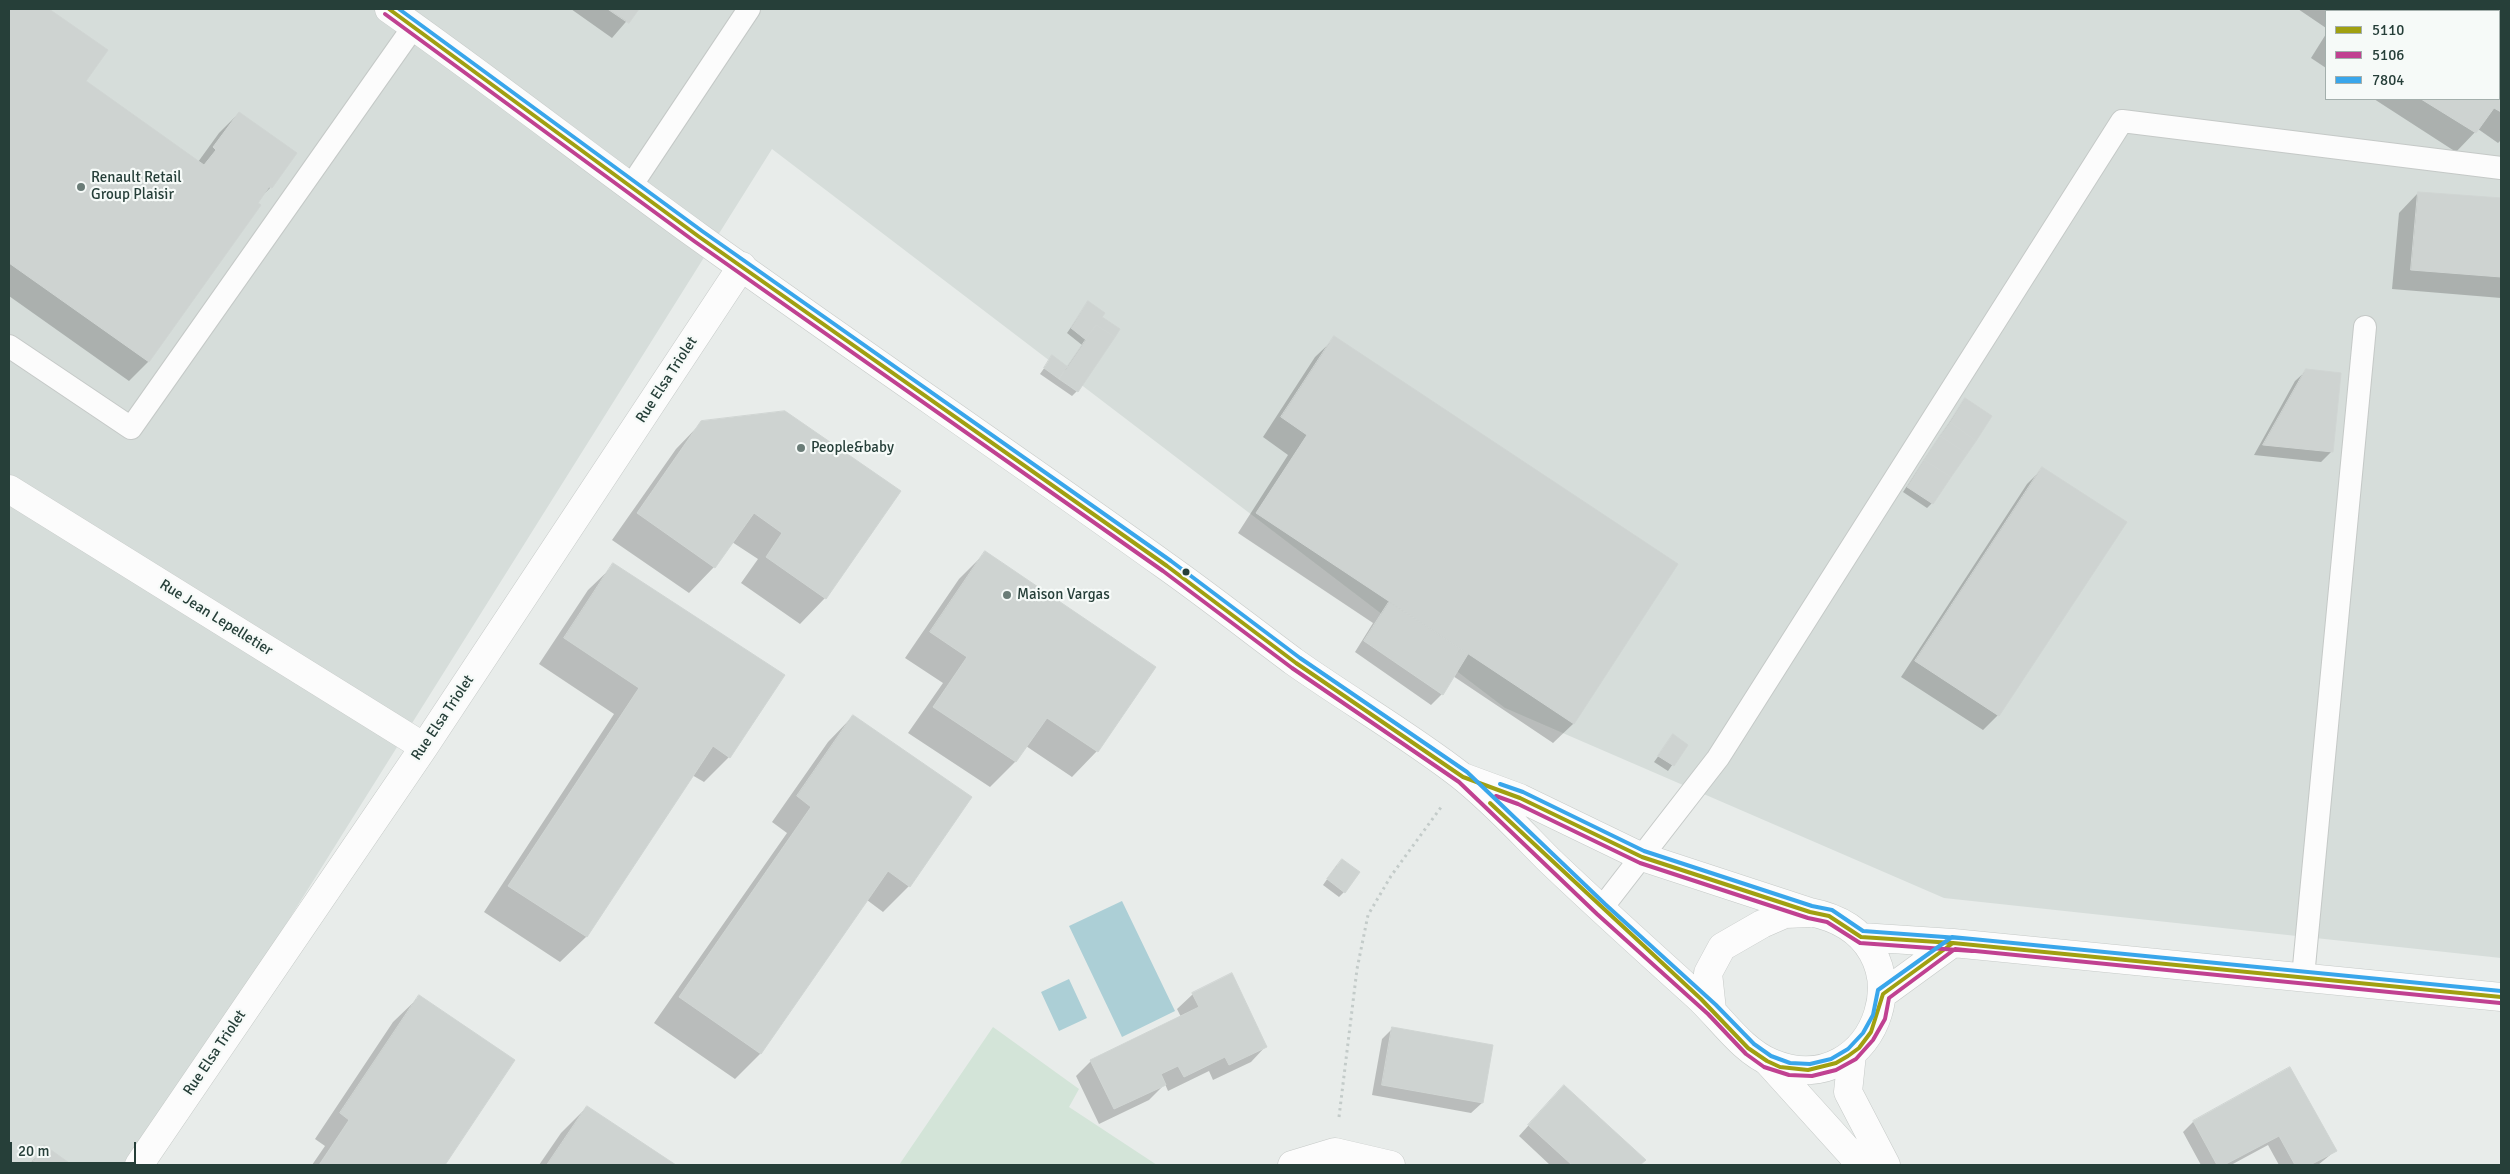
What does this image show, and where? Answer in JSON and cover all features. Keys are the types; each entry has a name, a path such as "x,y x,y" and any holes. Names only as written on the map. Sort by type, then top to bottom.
{"street":[{"path":"389,9 742,266 1167,566 1296,662 1463,777 1601,909 1712,1010 1750,1049 1768,1062 1861,1165"},
{"name":"Rue Elsa Triolet","path":"138,1165 424,748 742,266"},
{"name":"Rue Jean Lepelletier","path":"9,489 424,748"},
{"path":"1463,777 1520,798 1642,857 1810,912 1829,916 1862,937 1874,954 1881,973 1883,994 1875,1024 1868,1037 1852,1054 1833,1065 1811,1070 1789,1069 1768,1062"},
{"path":"1712,1010 1708,973 1722,947 1762,924 1785,914 1810,912"},
{"path":"1862,937 1952,943 2501,997"},
{"path":"1883,994 1952,943"},
{"path":"1852,1054 1848,1092 1886,1165"},
{"path":"1292,1165 1335,1152 1391,1165"}],"lane":[{"path":"631,186 749,9"},
{"path":"9,346 130,428 414,26"},
{"path":"1601,909 1718,758 2122,121 2501,168"},
{"path":"2303,977 2365,327"}],"path":[{"path":"1335,1152 1357,969 1368,915 1391,876 1463,777"}],"shaded area":[{"path":"9,9 2501,9 2501,958 1944,898 1505,708 772,149 135,1165 9,1165"}],"green space":[{"path":"993,1027 1079,1089 1069,1107 1157,1165 899,1165"}],"water":[{"path":"1122,901 1175,1011 1122,1037 1069,926"},
{"path":"1069,979 1087,1018 1059,1031 1041,992"}],"building":[{"path":"9,9 49,9 108,50 86,81 204,165 216,150 213,147 239,112 297,153 272,188 269,187 258,203 261,205 149,362 9,263"},
{"path":"608,9 639,9 629,23"},
{"path":"2501,9 2501,112 2494,108 2476,133 2423,100 2500,100 2500,10 2346,10"},
{"path":"2418,192 2501,198 2501,277 2411,270"},
{"path":"1088,301 1105,313 1102,317 1120,329 1115,337 1096,325 1086,340 1071,328"},
{"path":"1096,325 1115,337 1078,392 1059,379"},
{"path":"1334,336 1678,564 1574,724 1256,513 1307,435 1281,417"},
{"path":"1052,355 1068,367 1059,379 1044,368"},
{"path":"2306,369 2341,373 2333,452 2263,445"},
{"path":"1965,398 1992,416 1976,441 1950,422"},
{"path":"785,411 901,491 826,599 766,557 782,533 754,513 715,568 637,513 701,421"},
{"path":"1950,422 1976,441 1967,454 1940,436"},
{"path":"1940,436 1967,454 1951,477 1924,460"},
{"path":"1924,460 1951,477 1933,504 1907,487"},
{"path":"2042,467 2127,522 1999,716 1915,661"},
{"path":"985,551 1156,667 1098,752 1047,718 1016,762 933,707 967,657 930,632"},
{"path":"613,563 785,675 730,758 713,746 587,937 508,886 639,688 564,638"},
{"path":"1389,602 1468,654 1443,695 1364,641"},
{"path":"853,715 972,797 910,887 888,871 761,1054 679,997 811,807 797,796"},
{"path":"1673,734 1688,745 1674,766 1658,756"},
{"path":"1342,859 1360,872 1345,893 1327,879"},
{"path":"1232,973 1267,1047 1229,1065 1225,1057 1184,1077 1178,1066 1161,1074 1166,1085 1114,1109 1090,1060 1199,1007 1192,993"},
{"path":"419,995 515,1060 445,1165 319,1165 349,1120 340,1113"},
{"path":"1392,1027 1493,1045 1483,1103 1382,1085"},
{"path":"2290,1067 2337,1151 2310,1165 2295,1165 2279,1136 2224,1165 2217,1165 2193,1121"},
{"path":"1564,1085 1646,1160 1640,1165 1572,1165 1528,1125"},
{"path":"587,1106 676,1165 547,1165"},
{"path":"44,1145 72,1165 31,1165"}],"transit line":[{"name":"5110","path":"389,9 698,236 1167,566 1296,663 1463,777 1520,798 1642,857 1810,912 1829,916 1861,937 1953,943 2501,997"},
{"name":"7804","path":"399,9 702,231 1171,561 1300,658 1467,772 1605,904 1716,1005 1754,1044 1771,1056 1790,1063 1810,1064 1831,1059 1848,1049 1863,1033 1873,1015 1878,990 1952,937 2501,991"},
{"name":"5106","path":"385,14 694,241 1163,571 1292,668 1459,782 1597,914 1708,1014 1746,1054 1764,1067 1789,1075 1812,1076 1836,1070 1856,1059 1873,1040 1885,1019 1889,998 1955,949 2500,1003"},
{"name":"7804","path":"1500,784 1523,792 1644,851 1812,906 1832,910 1863,931 1972,939"},
{"name":"5106","path":"1496,796 1518,804 1640,863 1808,918 1827,922 1860,943 1972,951"},
{"name":"5110","path":"1490,803 1701,999 1748,1048 1780,1067 1808,1070 1836,1063 1848,1056 1859,1048 1871,1032 1883,994 1953,943"}],"place":[{"name":"Renault Retail Group Plaisir","path":"81,187"},
{"name":"People&baby","path":"801,448"},
{"name":"Maison Vargas","path":"1007,595"}]}
